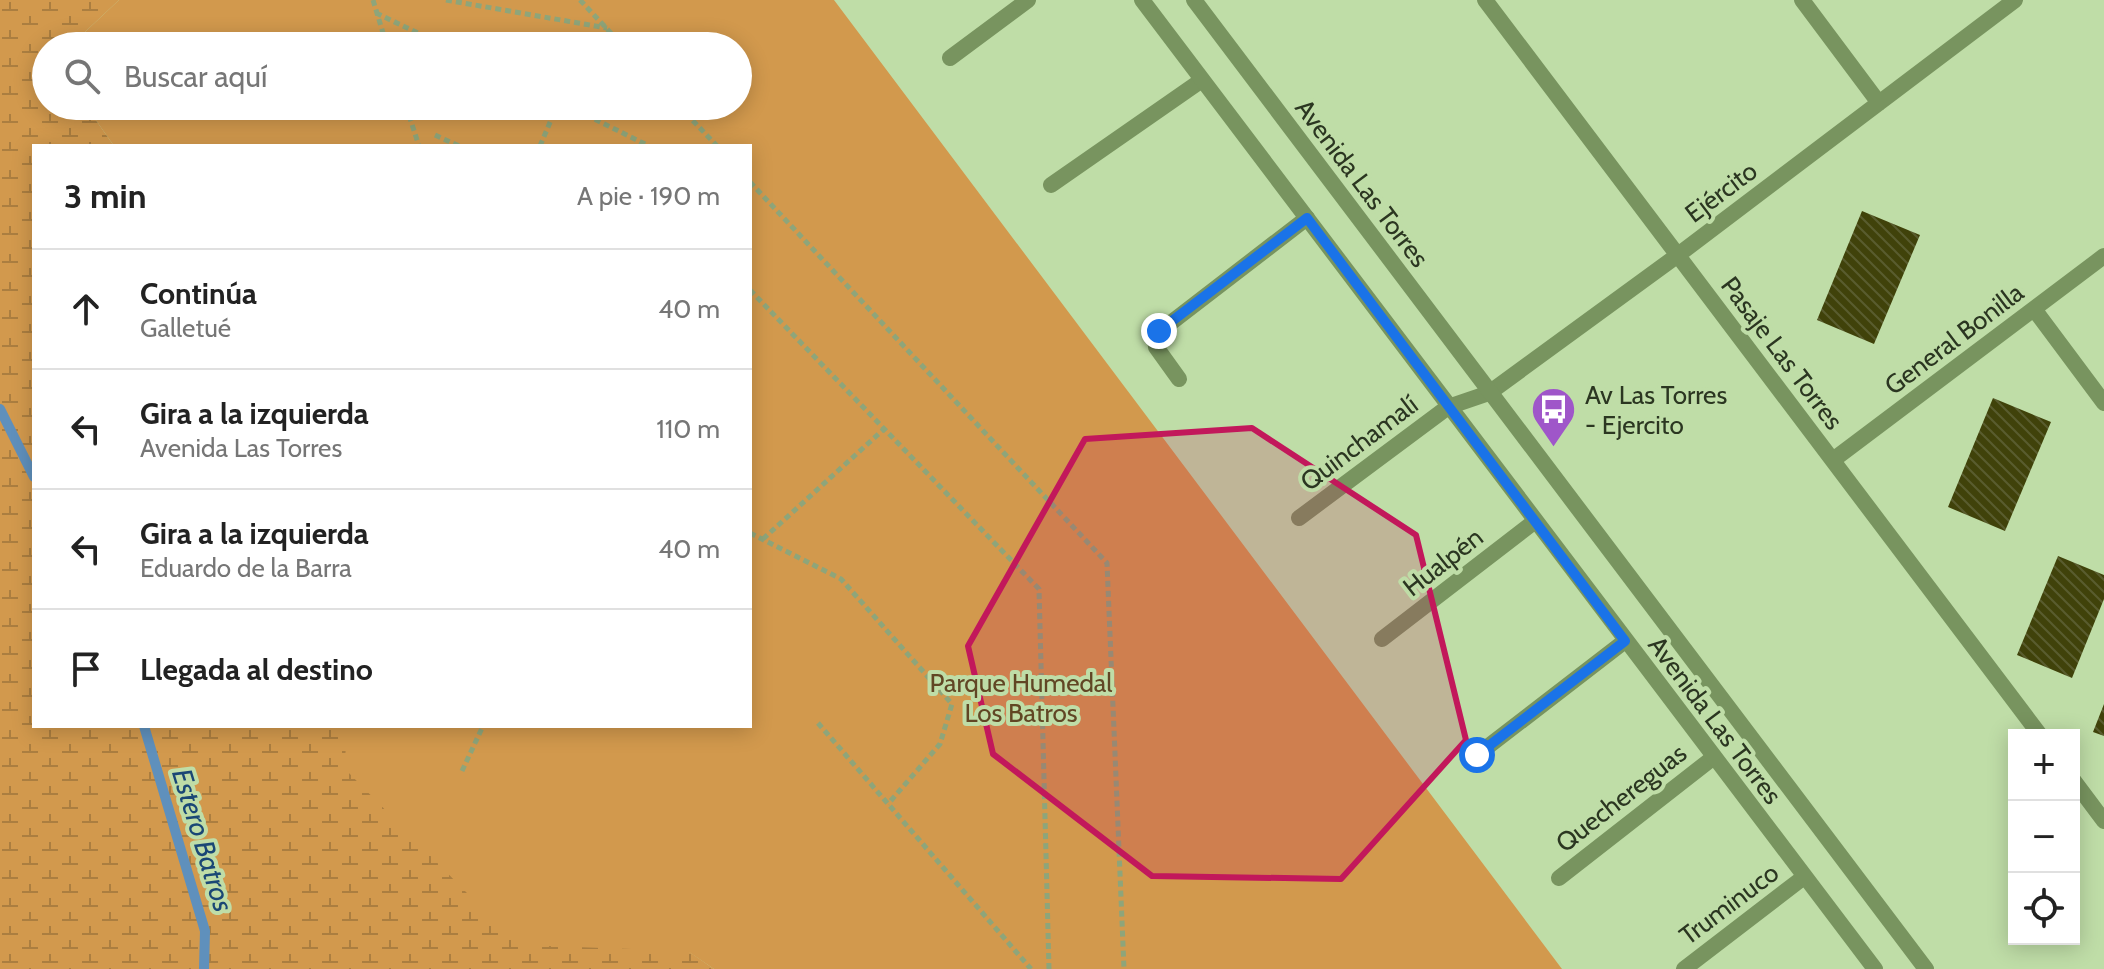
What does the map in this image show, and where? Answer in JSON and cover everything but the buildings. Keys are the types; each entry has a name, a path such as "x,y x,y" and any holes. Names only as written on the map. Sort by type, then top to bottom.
{"street":[{"path":"950,58 1028,0"},
{"name":"Avenida Las Torres","path":"1142,0 1875,969"},
{"name":"Avenida Las Torres","path":"1194,0 1926,969"},
{"name":"Pasaje Las Torres","path":"1485,0 2035,729"},
{"path":"1802,0 1879,103"},
{"name":"Ejército","path":"1448,407 1489,393 1678,255 2015,0"},
{"path":"1051,185 1202,80"},
{"path":"1179,379 1156,347 1155,335 1307,218"},
{"name":"General Bonilla","path":"1833,460 2104,256"},
{"path":"2034,309 2104,403"},
{"name":"Quinchamalí","path":"1299,518 1448,407"},
{"name":"Hualpén","path":"1382,639 1534,522"},
{"path":"1477,755 1625,641"},
{"name":"Quechereguas","path":"1559,878 1714,757"},
{"path":"2080,789 2104,821"},
{"name":"Truminuco","path":"1684,969 1804,877"}],"path":[{"path":"373,0 382,32"},
{"path":"446,0 607,28"},
{"path":"580,0 611,32"},
{"path":"376,13 416,32"},
{"path":"411,120 418,144"},
{"path":"541,144 551,120"},
{"path":"596,120 645,144"},
{"path":"692,120 715,144"},
{"path":"435,135 455,144"},
{"path":"752,184 1107,563 1124,969"},
{"path":"752,292 1039,589 1049,969"},
{"path":"763,539 884,429"},
{"path":"752,534 841,579 952,704 940,744 888,804"},
{"path":"818,723 1031,969"},
{"path":"462,771 482,728"}],"highlighted area":[{"path":"1252,428 1416,535 1466,740 1341,879 1152,876 993,754 968,646 1085,439"}],"green space":[{"name":"Parque Humedal Los Batros","path":"0,0 34,144 32,728 752,728 752,144 113,144 96,120 752,120 752,32 85,32 119,0 834,0 1562,969 714,969 689,952 0,969"},
{"path":"0,0 119,0 85,32 32,32 32,120 96,120 113,144 32,144 32,728 348,728 344,768 518,945 688,951 714,969 0,969"}],"waterway":[{"name":"Estero Batros","path":"0,409 32,473"},
{"name":"Estero Batros","path":"145,728 205,931 204,969"}],"place":[{"name":"Av Las Torres - Ejercito","path":"1554,449"}],"route":[{"path":"1159,331 1307,218 1625,641 1477,755"}]}
